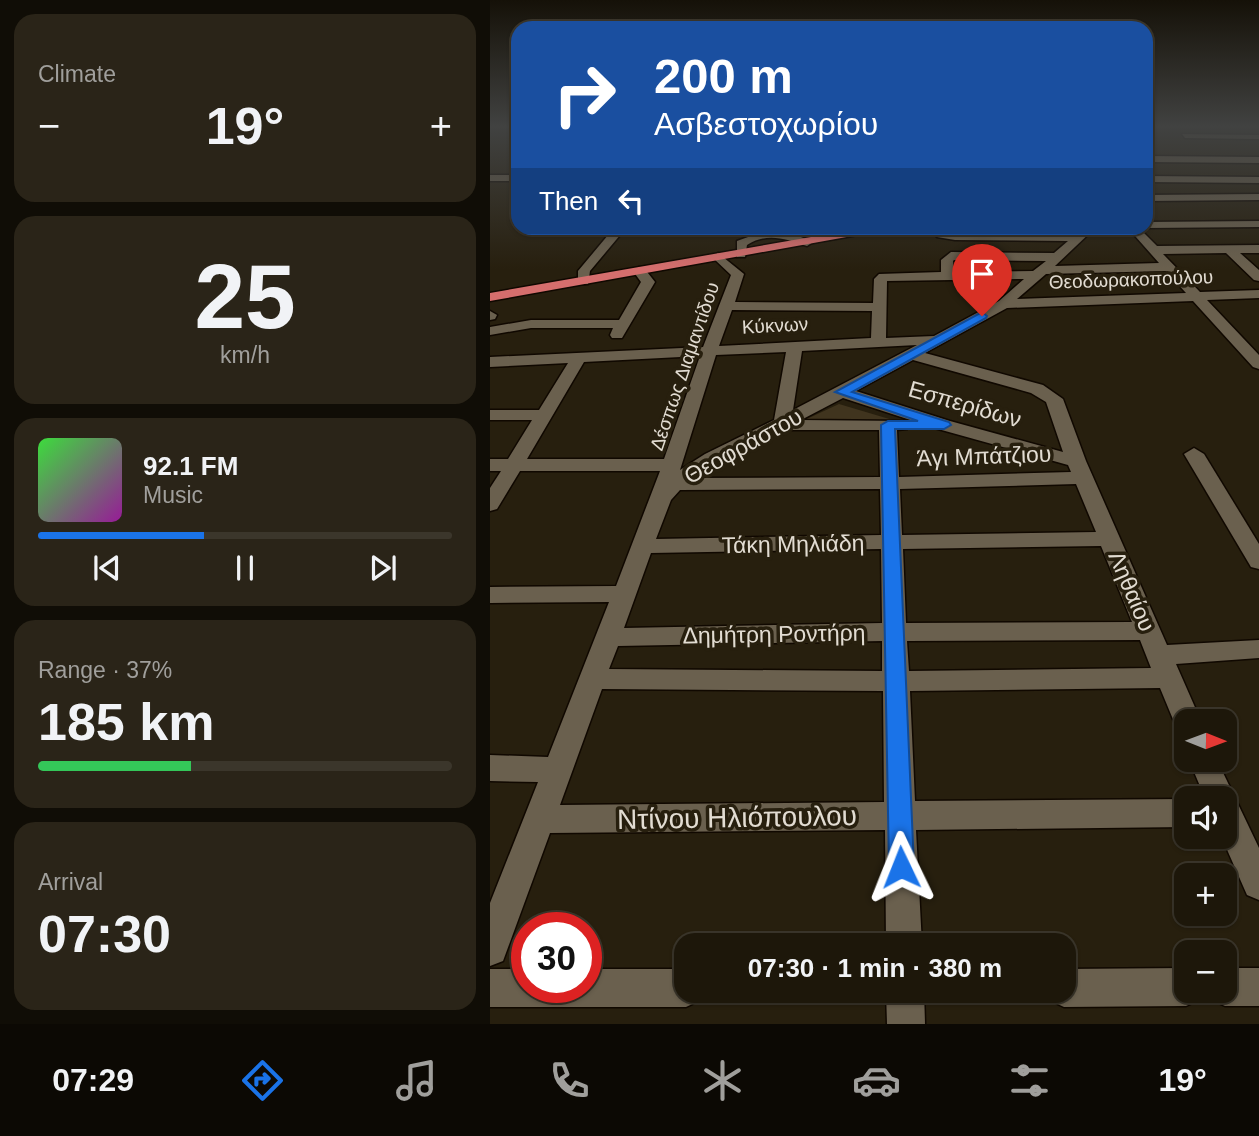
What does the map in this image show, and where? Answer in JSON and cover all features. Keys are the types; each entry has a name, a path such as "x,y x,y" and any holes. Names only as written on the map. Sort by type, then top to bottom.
{"highway":[{"path":"490,298 844,235"}],"street":[{"path":"1153,177 1257,181"},
{"path":"490,178 511,178"},
{"path":"1153,201 1259,197"},
{"path":"1190,201 1223,203 1254,224 1259,234"},
{"path":"1153,225 1254,224"},
{"path":"583,281 584,271 614,235"},
{"path":"722,257 734,235"},
{"path":"941,235 966,235"},
{"name":"Θεοφράστου","path":"490,948 669,483 1004,304 1082,235"},
{"path":"1139,235 1259,364"},
{"path":"948,274 955,237"},
{"path":"1229,249 1259,277"},
{"path":"1153,250 1259,249"},
{"name":"Δέσπως Διαμαντίδου","path":"669,483 710,349 738,274 722,257"},
{"path":"953,257 1058,257"},
{"path":"1244,263 1259,263"},
{"path":"878,341 881,279 895,275 1168,267"},
{"path":"605,354 648,282 639,271"},
{"name":"Θεοδωρακοπούλου","path":"1004,304 1259,296"},
{"path":"727,306 879,307"},
{"path":"490,331 531,324 623,324"},
{"path":"1234,338 1259,337"},
{"name":"Κύκνων","path":"490,362 605,354 937,340"},
{"path":"795,346 779,424 944,425"},
{"name":"Ληθαίου","path":"911,354 1046,393 1054,400 1080,469 1182,709"},
{"path":"490,505 580,356"},
{"name":"Εσπερίδων","path":"842,392 1080,469"},
{"path":"490,415 545,415"},
{"path":"888,425 904,933"},
{"path":"1194,454 1259,562"},
{"name":"Άγι Μπάτζιου","path":"490,465 514,465 669,483 890,483 1080,469"},
{"name":"Τάκη Μηλιάδη","path":"643,546 1110,539"},
{"path":"490,595 625,594"},
{"name":"Δημήτρη Ροντήρη","path":"609,637 894,632 1159,655"},
{"path":"593,679 896,681 1159,655 1259,649"},
{"path":"490,768 558,770"},
{"name":"Ντίνου Ηλιόπουλου","path":"539,819 1174,813"},
{"path":"1237,836 1259,884"},
{"path":"1237,987 1259,987"},
{"path":"490,988 674,988"},
{"path":"1076,988 1174,988"},
{"path":"905,1003 906,1024"}],"shaded area":[{"path":"839,404 896,421 796,424"}],"route":[{"path":"901,867 888,425 944,425 842,392 982,316"}]}
